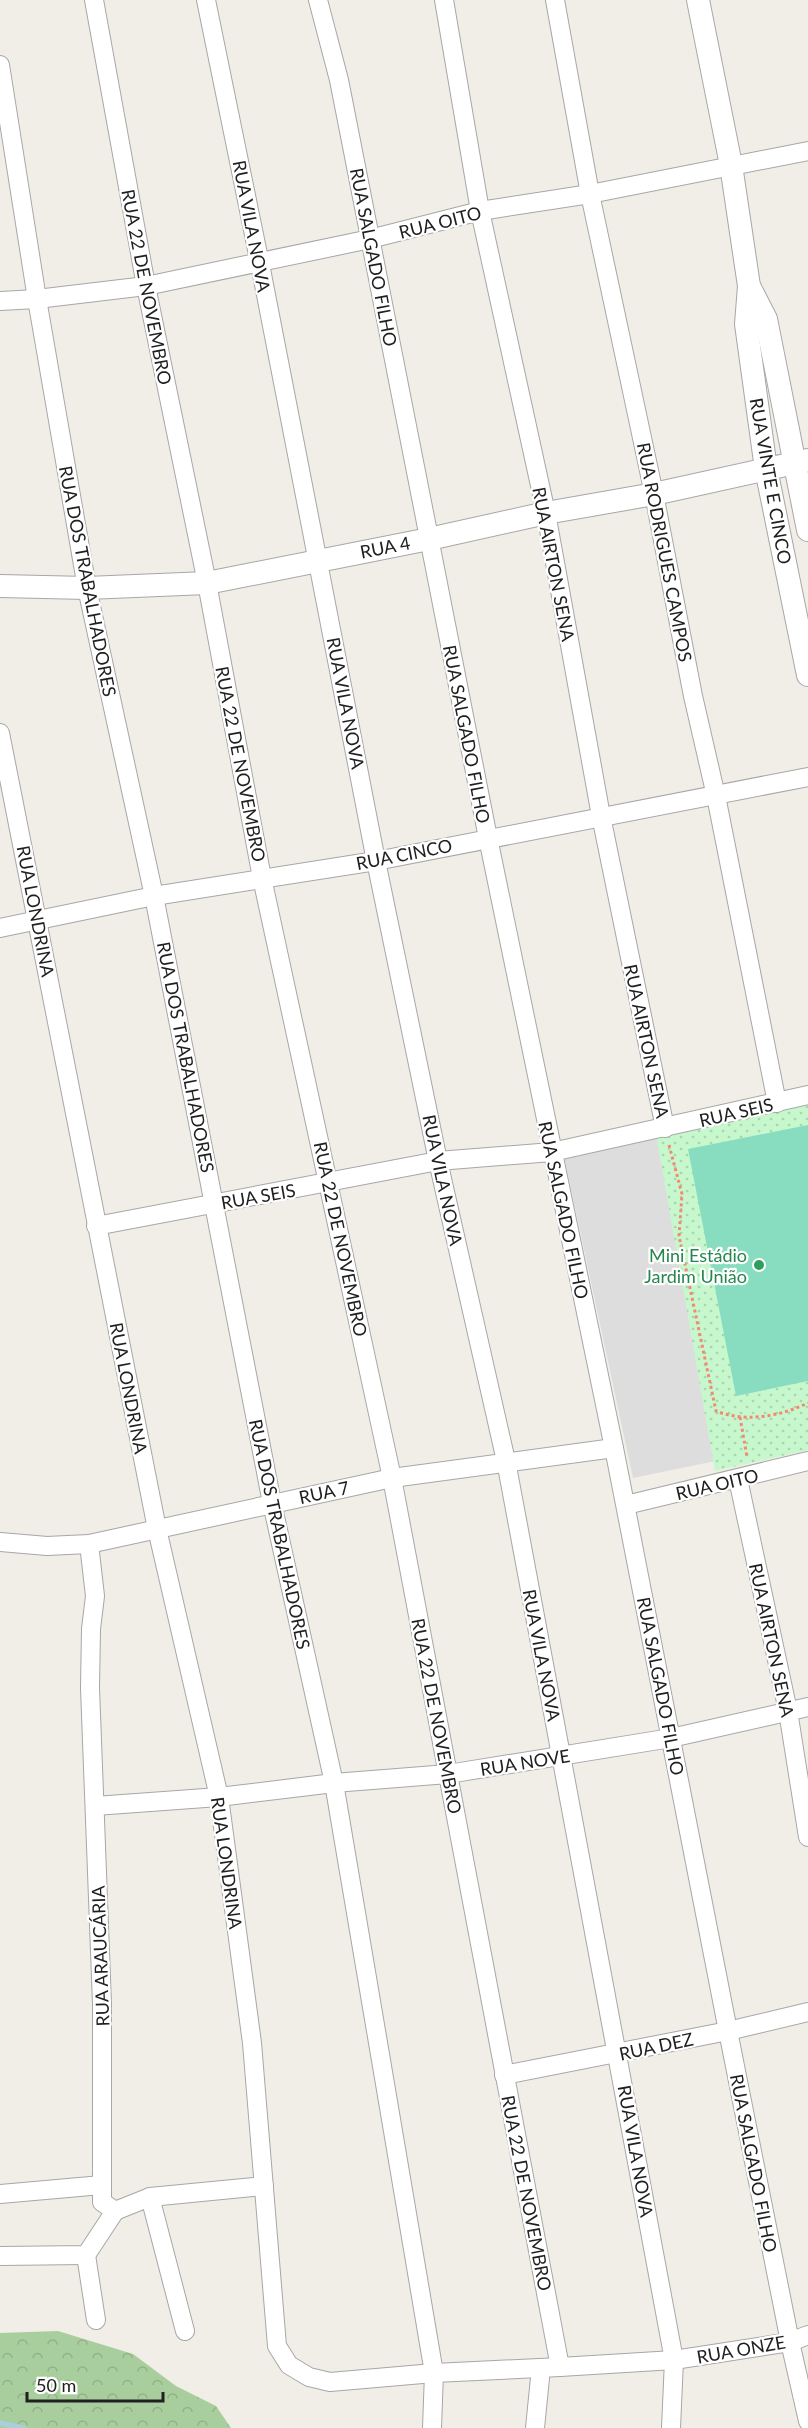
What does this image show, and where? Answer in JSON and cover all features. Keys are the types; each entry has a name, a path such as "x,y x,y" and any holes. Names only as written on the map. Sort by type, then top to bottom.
{"street":[{"name":"RUA 22 DE NOVEMBRO","path":"93,0 146,286 207,583 262,878 392,1478 560,2367"},
{"name":"RUA VILA NOVA","path":"206,0 260,264 376,861 438,1161 506,1461 674,2360 671,2428"},
{"name":"RUA SALGADO FILHO","path":"318,0 339,80 488,838 615,1448 728,2031 808,2421"},
{"name":"RUA AIRTON SENA","path":"444,0 480,211 546,513 601,816 665,1128"},
{"name":"RUA RODRIGUES CAMPOS","path":"555,0 590,194 654,494 777,1103"},
{"name":"RUA VINTE E CINCO","path":"698,0 731,165 749,286 746,324 766,469 808,675"},
{"name":"RUA DOS TRABALHADORES","path":"0,65 37,300 87,588 154,896 272,1503 334,1783 434,2373 432,2428"},
{"name":"RUA OITO","path":"0,302 37,300 146,286 260,264 480,211 590,194 808,151"},
{"name":"RUA VINTE E CINCO","path":"749,286 766,319 801,461 808,530"},
{"path":"766,469 801,461"},
{"name":"RUA 4","path":"0,586 87,588 207,583 429,539 546,513 654,494 766,469"},
{"name":"RUA LONDRINA","path":"0,733 157,1529 219,1797 252,2043 277,2346 289,2365 309,2377 330,2382 434,2373 560,2367"},
{"name":"RUA CINCO","path":"0,928 39,922 154,896 376,861 808,777"},
{"name":"RUA SEIS","path":"96,1226 329,1184 438,1161 552,1152 808,1095"},
{"name":"RUA 7","path":"0,1542 47,1546 89,1544 392,1478 615,1448"},
{"name":"RUA OITO","path":"626,1505 808,1461"},
{"name":"RUA AIRTON SENA","path":"744,1478 788,1711 808,1836"},
{"name":"RUA ARAUCÁRIA","path":"89,1544 95,1596 91,1629 90,1688 102,2004 102,2202 115,2211"},
{"name":"RUA NOVE","path":"95,1806 219,1797 334,1783 448,1774 671,1738 808,1707"},
{"name":"RUA DEZ","path":"504,2075 618,2054 808,2012"},
{"path":"0,2194 102,2185"},
{"path":"96,2320 86,2255 115,2211 150,2197 264,2187"},
{"path":"150,2197 185,2331"},
{"path":"0,2256 86,2255"},
{"name":"RUA ONZE","path":"674,2360 790,2342 808,2336"},
{"path":"560,2367 674,2360"},
{"path":"535,2428 541,2368"}],"path":[{"path":"665,1128 682,1194 679,1236 716,1411 728,1416 748,1418 794,1409 808,1403"},
{"path":"740,1417 744,1478"}],"shaded area":[{"path":"808,1099 808,1442 633,1478 564,1156"}],"green space":[{"path":"808,1104 808,1450 715,1471 656,1134"},
{"name":"Mini Estádio Jardim União","path":"808,1125 808,1381 736,1396 688,1149"},
{"path":"58,2331 133,2354 176,2386 216,2406 231,2428 0,2428 0,2333"}],"waterway":[{"path":"0,2423 24,2428"}],"place":[{"name":"Mini Estádio Jardim União","path":"759,1265"}]}
